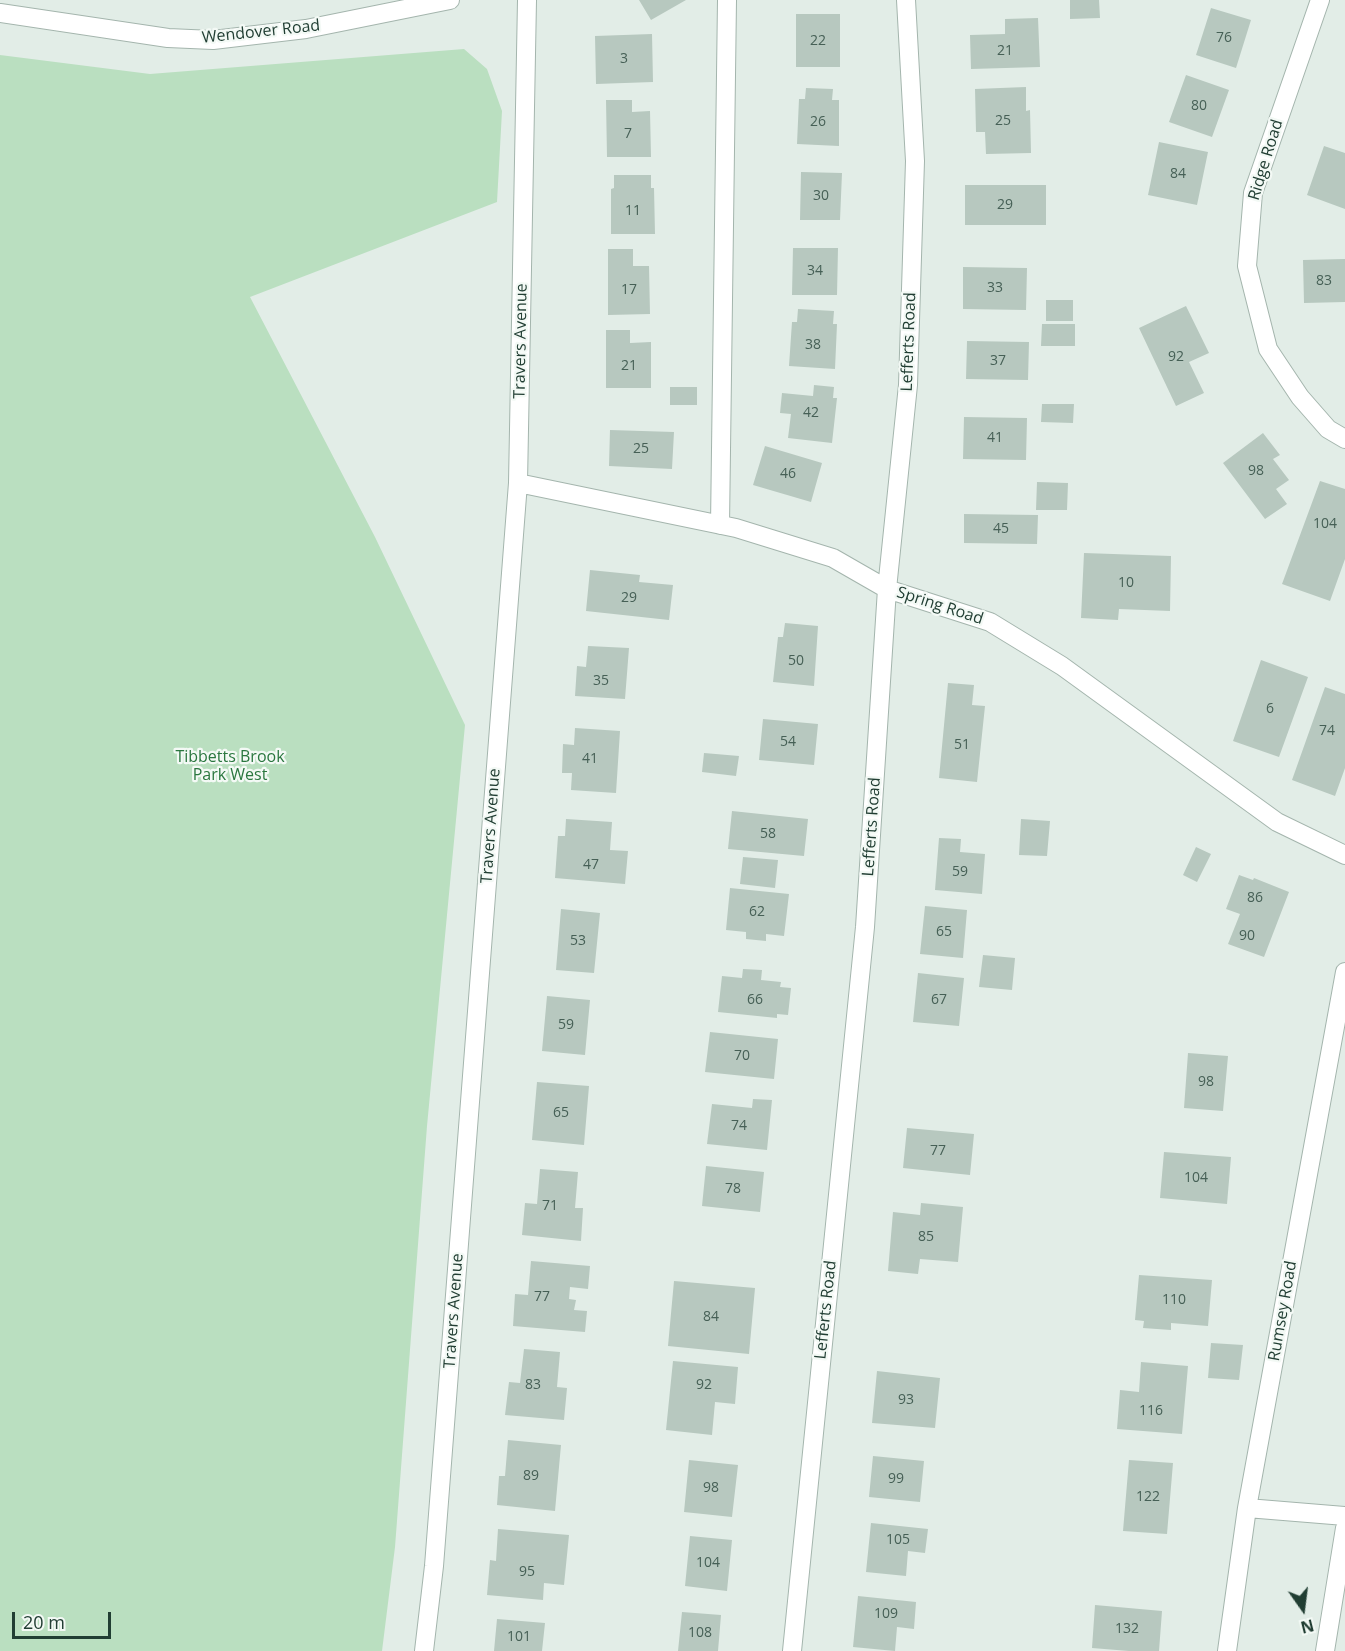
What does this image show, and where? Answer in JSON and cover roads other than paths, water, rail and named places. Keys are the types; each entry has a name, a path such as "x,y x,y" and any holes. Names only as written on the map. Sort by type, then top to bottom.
{"street":[{"name":"Wendover Road","path":"0,13 168,38 213,40 306,29 450,0"},
{"name":"Travers Avenue","path":"424,1651 434,1566 518,483 527,0"},
{"path":"720,525 728,0"},
{"name":"Lefferts Road","path":"792,1651 866,927 887,589 908,385 915,161 906,0"},
{"name":"Ridge Road","path":"1320,0 1252,192 1247,266 1268,348 1300,397 1328,429 1345,439"},
{"name":"Spring Road","path":"518,483 736,528 833,558 887,589 990,622 1062,666 1277,822 1345,855"},
{"name":"Rumsey Road","path":"1227,1651 1247,1508 1345,972"},
{"path":"1247,1508 1345,1516"},
{"path":"1324,1651 1345,1528"}],"park label":[{"name":"Tibbetts Brook Park West","path":"230,766"}]}
